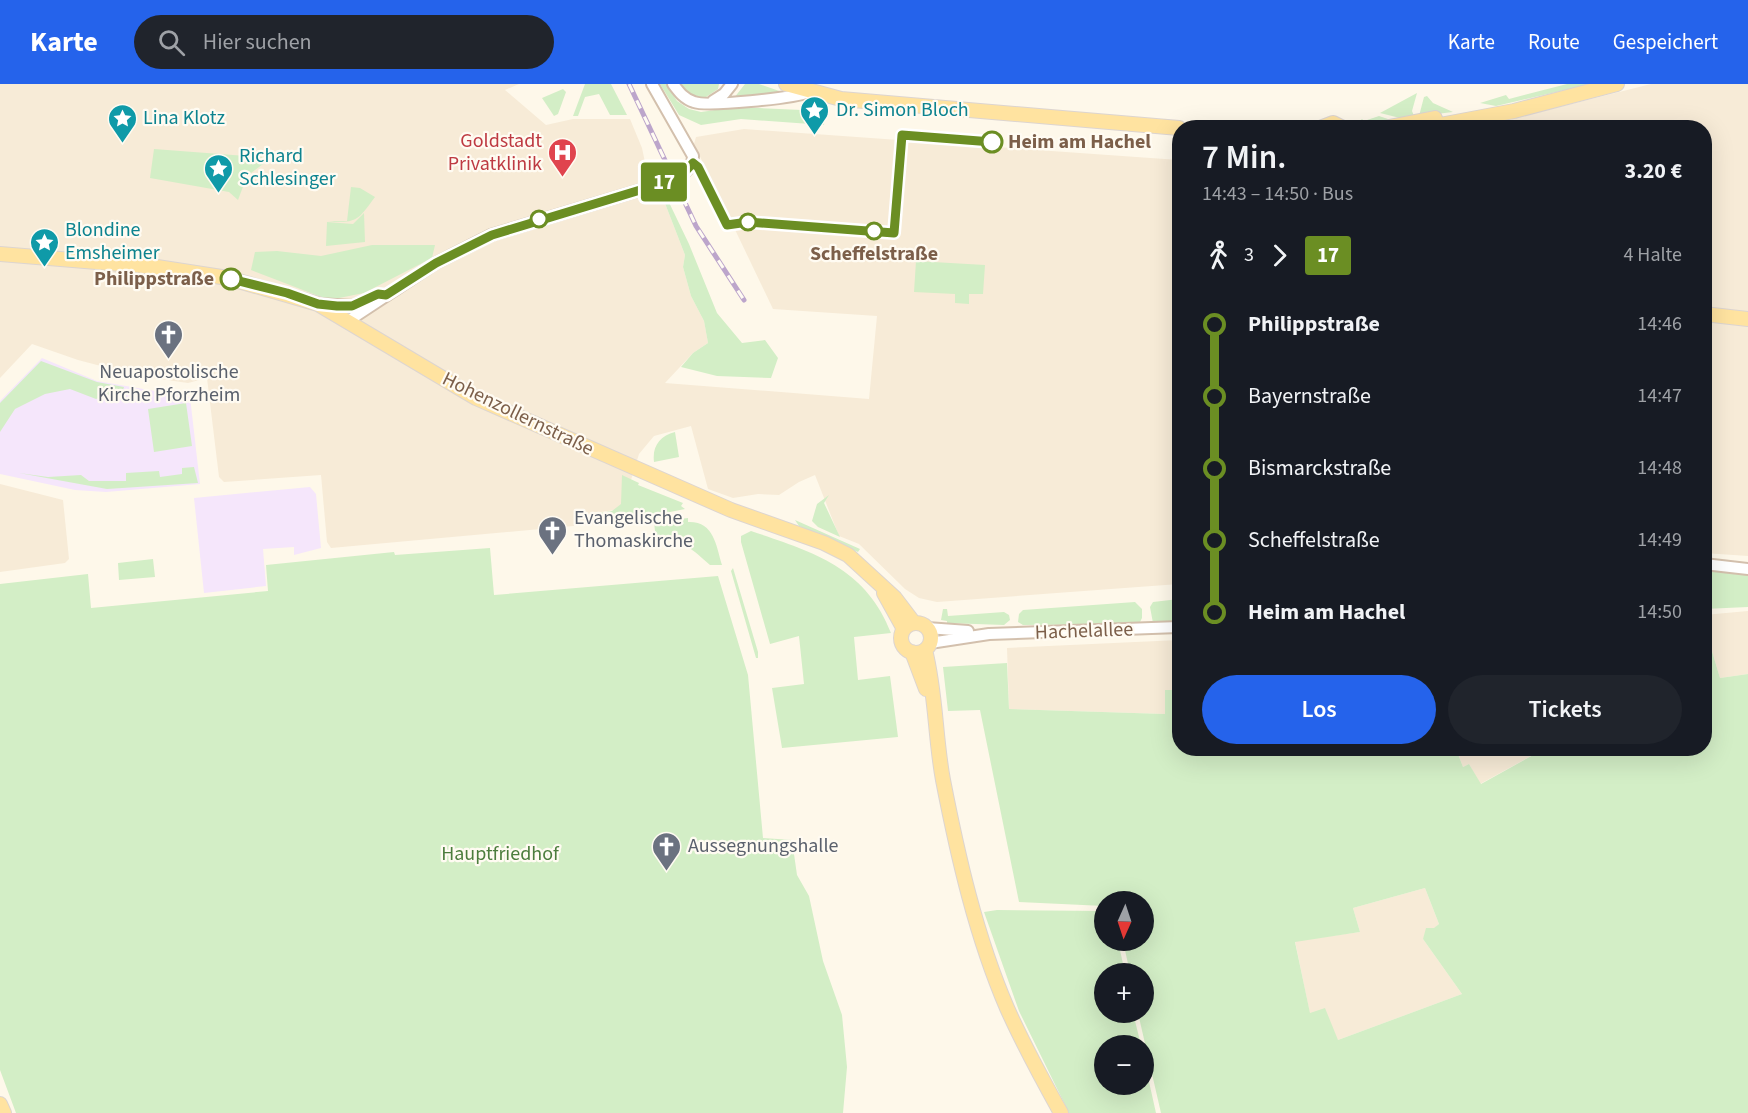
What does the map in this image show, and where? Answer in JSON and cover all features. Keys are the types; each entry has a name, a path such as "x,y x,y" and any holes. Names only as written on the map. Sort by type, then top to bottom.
{"main road":[{"path":"786,84 841,99 1172,127"},
{"path":"1479,120 1617,84"},
{"path":"1435,120 1532,105"},
{"path":"1471,120 1489,117"},
{"name":"Hohenzollernstraße","path":"0,254 168,269 228,278 287,293 318,304 476,398 731,510 824,543 855,560 895,598 915,626"},
{"path":"1712,315 1748,319"},
{"path":"915,626 931,635 922,648 903,645 901,639 915,626"},
{"path":"922,648 933,684 933,711 943,779 962,869 988,956 1007,1007 1061,1113"},
{"path":"0,1104 4,1113"}],"street":[{"path":"348,321 436,263 492,235 660,184 682,175 691,166 693,156 652,84"},
{"path":"673,84 686,99 695,103 778,99 809,92"},
{"path":"707,103 724,94 732,84"},
{"path":"318,304 352,306 378,294 386,295"},
{"path":"1712,565 1748,568"},
{"name":"Hachelallee","path":"915,626 989,634 1172,627"},
{"name":"Hachelallee","path":"922,648 989,634"}],"shaded area":[{"path":"0,84 519,84 505,90 546,125 573,119 630,119 642,148 646,167 653,178 656,194 661,193 685,255 683,267 691,296 704,321 708,343 693,353 665,383 869,399 877,316 773,309 694,144 696,137 744,129 1172,160 1172,585 937,602 919,598 905,589 859,544 839,536 815,475 779,495 758,494 733,498 708,489 691,426 654,436 639,454 622,509 594,513 595,524 331,548 327,542 321,475 224,482 219,477 207,378 188,383 139,376 78,360 32,344 0,378"},
{"path":"1651,84 1748,84 1748,556 1712,554 1712,120 1509,120"},
{"path":"42,358 97,381 190,397 200,484 106,492 75,490 0,474 0,401"},
{"path":"0,484 63,500 69,559 65,563 0,572"},
{"path":"310,487 316,494 321,548 294,555 294,547 263,549 266,586 204,593 194,498"},
{"path":"1748,611 1748,674 1720,678 1712,651 1712,614"},
{"path":"1172,640 1172,690 1165,691 1165,714 1009,709 1007,648"},
{"path":"1459,756 1531,756 1480,784 1469,764 1463,767"},
{"path":"1425,888 1439,924 1423,939 1462,994 1338,1040 1310,1014 1295,941 1360,932 1353,908"}],"green space":[{"path":"585,84 611,84 627,115 610,115 599,94 585,97 578,116 573,116"},
{"path":"660,84 666,84 677,101 689,109 701,112 736,107 825,111 824,125 741,119 701,125 679,115"},
{"path":"680,84 719,84 718,89 703,99 692,96"},
{"path":"745,84 759,84 785,93 734,98"},
{"path":"1567,84 1591,84 1496,106 1480,103 1506,95 1509,99"},
{"path":"563,89 566,92 558,114 554,116 542,98"},
{"path":"1417,93 1412,111 1414,116 1400,118 1380,113"},
{"path":"1427,96 1433,103 1453,112 1419,116 1424,97"},
{"path":"1379,116 1391,120 1367,120"},
{"path":"154,149 271,158 247,176 238,200 229,192 150,178"},
{"path":"351,187 360,188 375,197 356,219 345,222 327,221 347,221"},
{"path":"664,192 689,244 717,313 742,343 765,340 778,358 771,378 717,376 681,367 693,353 708,343 704,321 691,296 683,267 685,255 661,193"},
{"path":"364,213 365,242 326,246 327,222 353,224"},
{"path":"372,245 435,245 432,258 364,293 329,300 251,270 255,252 277,251 321,256"},
{"path":"916,261 985,265 983,294 969,294 969,304 955,303 955,294 914,292"},
{"path":"41,361 97,382 124,387 123,390 96,399 70,389 45,394 15,409 0,432 0,403"},
{"path":"186,403 192,446 154,452 148,409"},
{"path":"675,432 679,457 654,462 654,451 658,442"},
{"path":"194,467 198,483 107,489 19,473 48,477 81,475 89,481 126,481 126,473 159,471 160,477 182,474 182,468"},
{"path":"622,475 639,483 638,485 683,503 681,506 685,509 620,522 596,523 594,514 612,511 621,504"},
{"path":"829,495 824,503 840,537 818,527 812,521 817,504"},
{"path":"688,518 688,522 703,525 709,530 722,565 710,565 692,550 679,543 656,540 654,522"},
{"path":"795,520 860,549 858,552 799,526"},
{"path":"751,531 816,555 835,566 867,593 880,611 891,633 854,637 858,680 890,676 898,737 782,748 772,688 804,684 799,636 770,644 741,542 741,536"},
{"name":"Hauptfriedhof","path":"490,548 494,595 718,576 748,675 763,838 792,840 797,875 809,896 823,961 842,1015 847,1067 843,1113 16,1113 0,1070 0,584 88,574 91,608 268,591 266,565 394,552 395,555"},
{"path":"153,559 155,577 119,580 118,563"},
{"path":"733,568 758,658 756,658 731,571"},
{"path":"1712,569 1748,573 1748,607 1712,609"},
{"path":"1172,600 1172,623 1153,623 1150,607 1153,602"},
{"path":"1135,602 1142,609 1139,624 1023,625 1018,622 1019,614 1023,610"},
{"path":"943,609 947,609 948,616 1004,612 1009,615 1010,620 1004,625 947,623 941,620"},
{"path":"1712,651 1720,678 1748,674 1748,1113 1161,1113 1154,1083 1154,1035 1143,1035 1140,1023 1154,1023 1154,963 1128,963 1125,951 1154,951 1154,891 1094,891 1094,906 1019,902 980,710 948,711 943,667 1007,663 1009,709 1165,714 1165,690 1172,690 1172,756 1459,756 1463,767 1469,764 1481,784 1531,756 1712,756","holes":["1425,888 1439,924 1434,928 1426,928 1423,939 1462,994 1338,1040 1325,1008 1310,1013 1295,942 1360,932 1353,908"]},
{"path":"997,910 1094,911 1094,951 1120,951 1123,963 1094,963 1094,1023 1136,1023 1138,1035 1094,1035 1094,1095 1152,1095 1156,1113 1069,1113 1019,1011 984,912"}],"railway":[{"path":"629,84 696,226 744,300"}],"bus line":[{"name":"17","path":"231,279 287,293 318,304 352,306 378,294 386,295 436,263 475,242 522,224 660,184 682,175 693,163 698,167 727,225 748,222 894,233 902,135 992,142"}],"place":[{"name":"Dr. Simon Bloch","path":"815,136"},
{"name":"Heim am Hachel","path":"992,142"},
{"name":"Lina Klotz","path":"122,144"},
{"name":"Goldstadt Privatklinik","path":"563,178"},
{"name":"Richard Schlesinger","path":"218,194"},
{"name":"Scheffelstraße","path":"874,231"},
{"name":"Blondine Emsheimer","path":"44,268"},
{"name":"Philippstraße","path":"231,279"},
{"name":"Neuapostolische Kirche Pforzheim","path":"169,360"},
{"name":"Evangelische Thomaskirche","path":"553,556"},
{"name":"Aussegnungshalle","path":"667,872"}]}
